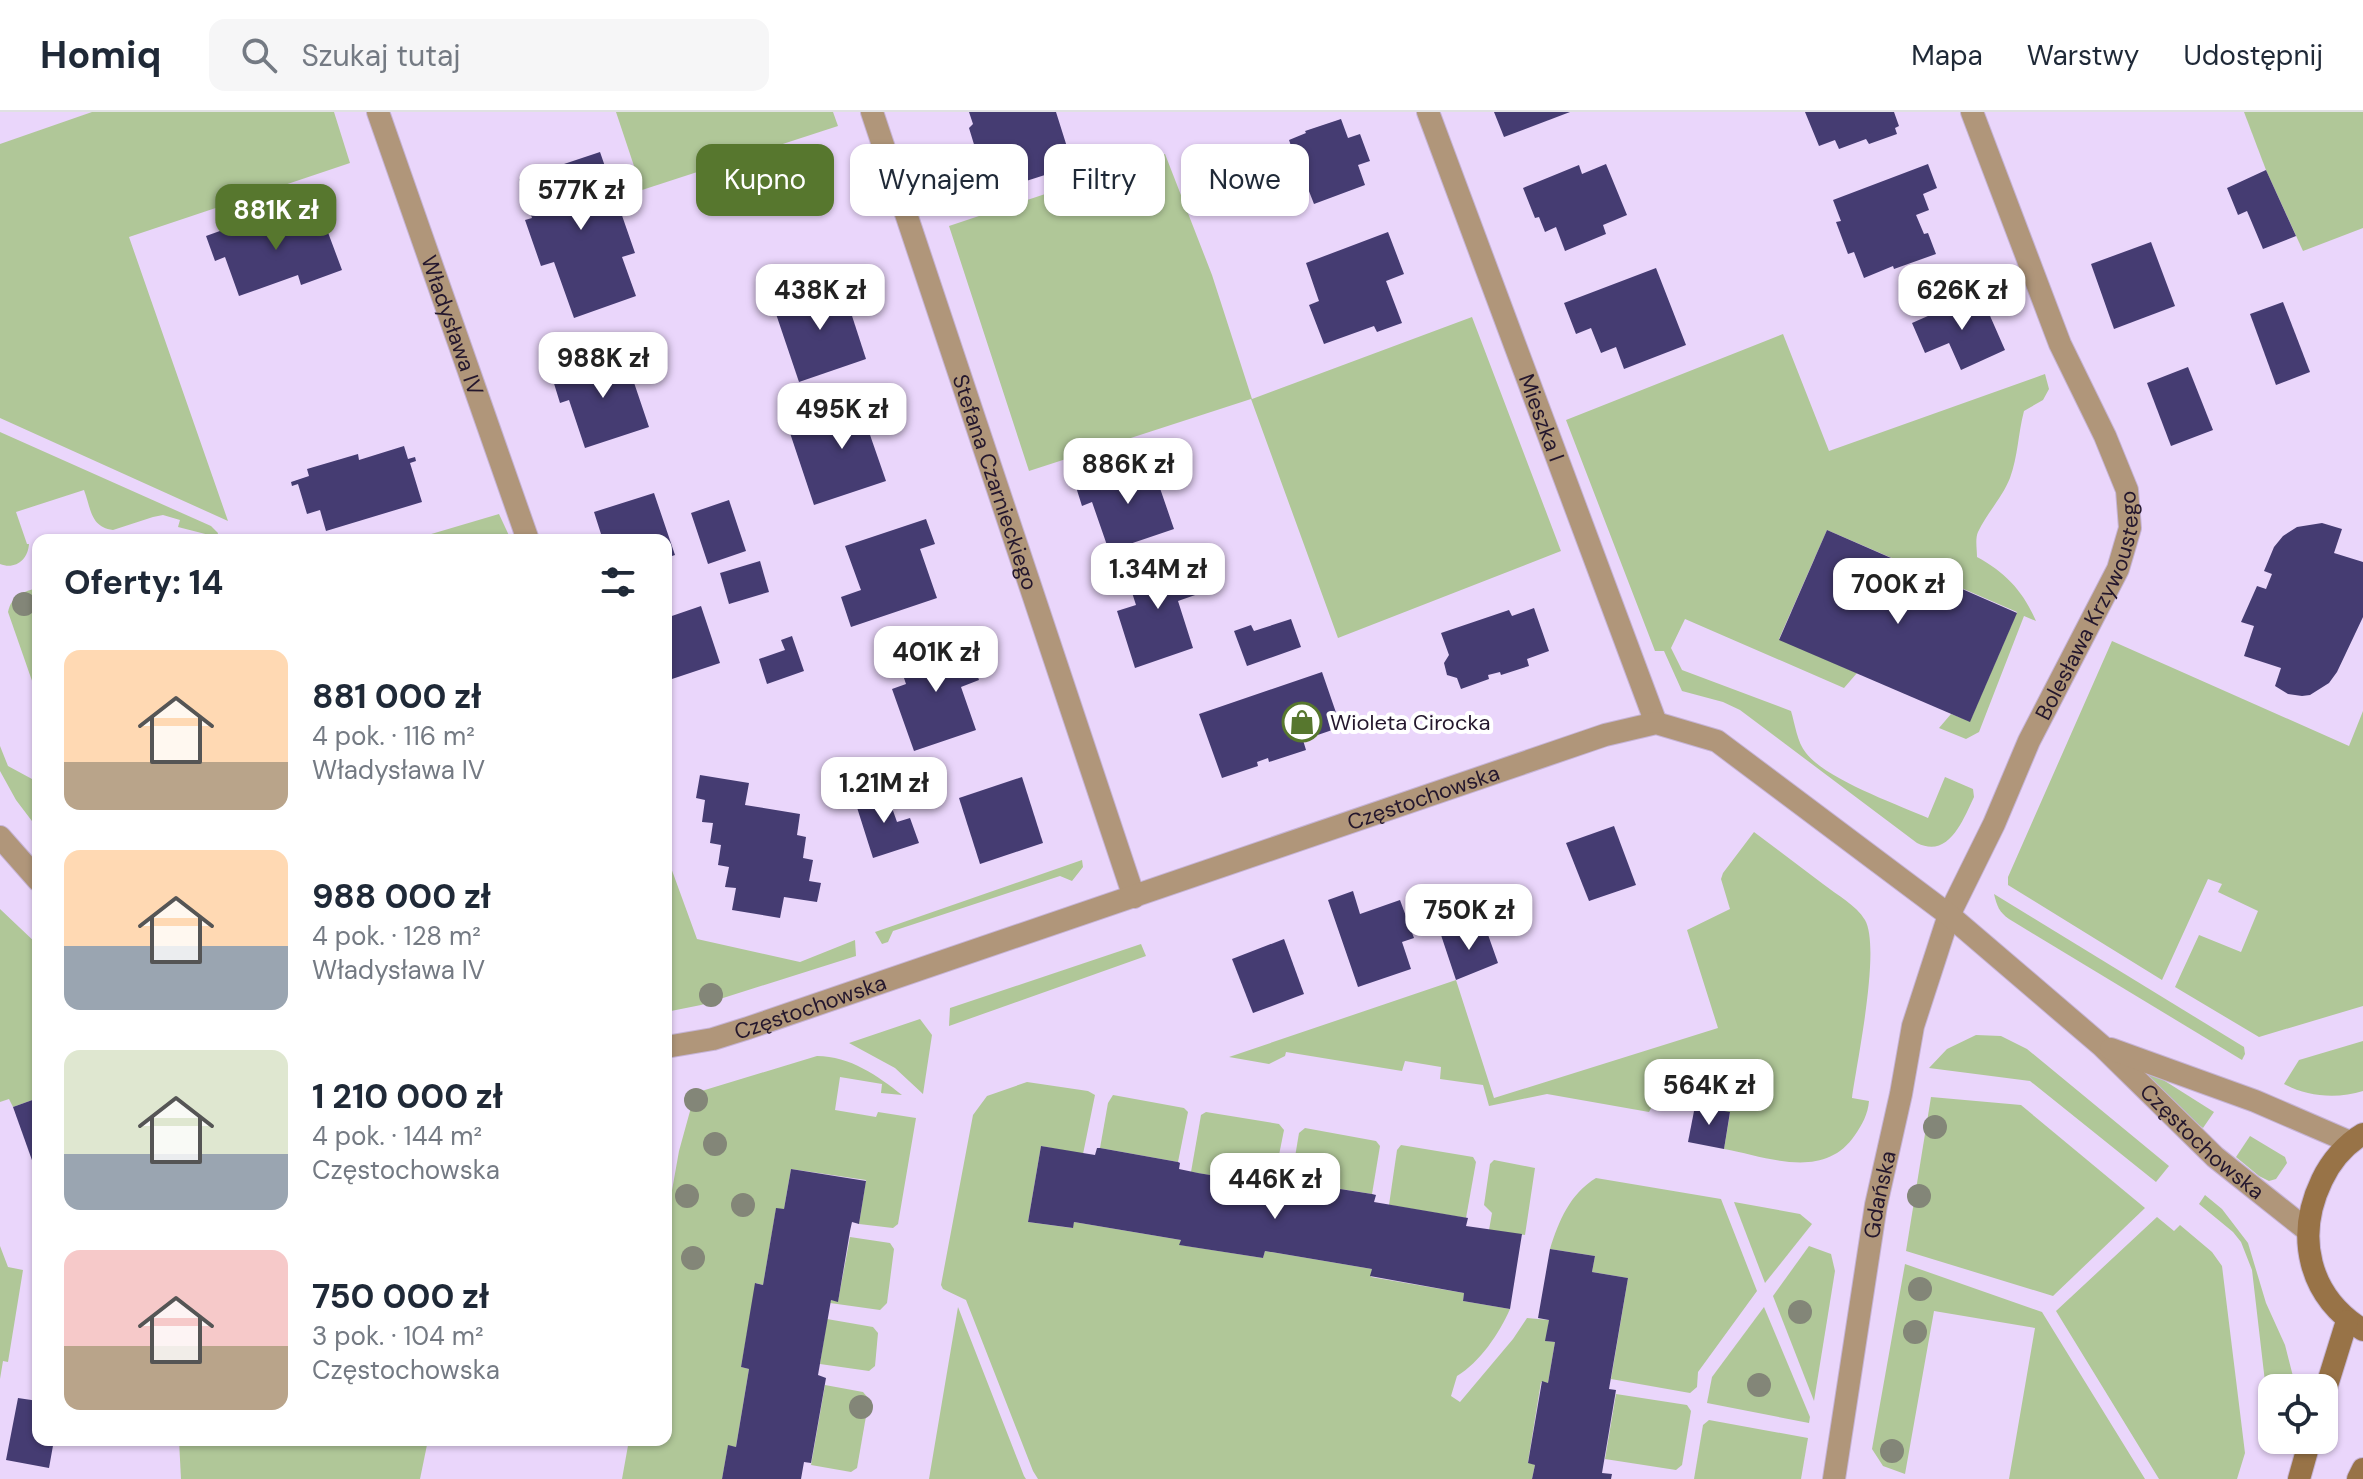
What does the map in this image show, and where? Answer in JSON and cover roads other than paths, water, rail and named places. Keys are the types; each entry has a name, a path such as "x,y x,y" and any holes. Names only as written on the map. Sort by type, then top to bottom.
{"main road":[{"path":"2333,1374 2355,1326 2325,1295 2311,1264 2307,1230 2313,1199 2327,1169 2357,1138"},
{"path":"2299,1479 2306,1454"},
{"path":"2358,1479 2363,1469"}],"street":[{"name":"Władysława IV","path":"378,112 526,534"},
{"name":"Stefana Czarnieckiego","path":"872,112 1134,897"},
{"name":"Mieszka I","path":"1428,112 1656,723"},
{"name":"Bolesława Krzywoustego","path":"1949,915 1994,824 2029,741 2118,569 2130,528 2127,490 2105,436 2060,344 1972,112"},
{"name":"Częstochowska","path":"672,1046 713,1039 748,1028 1605,735 1656,723 1717,741 1949,915 2102,1046 2215,1157 2307,1230"},
{"path":"0,837 32,874"},
{"name":"Gdańska","path":"1834,1479 1876,1205 1913,1026 1949,915"},
{"name":"Częstochowska","path":"2102,1046 2357,1138"}],"place":[{"name":"Wioleta Cirocka","path":"1302,722"}]}
